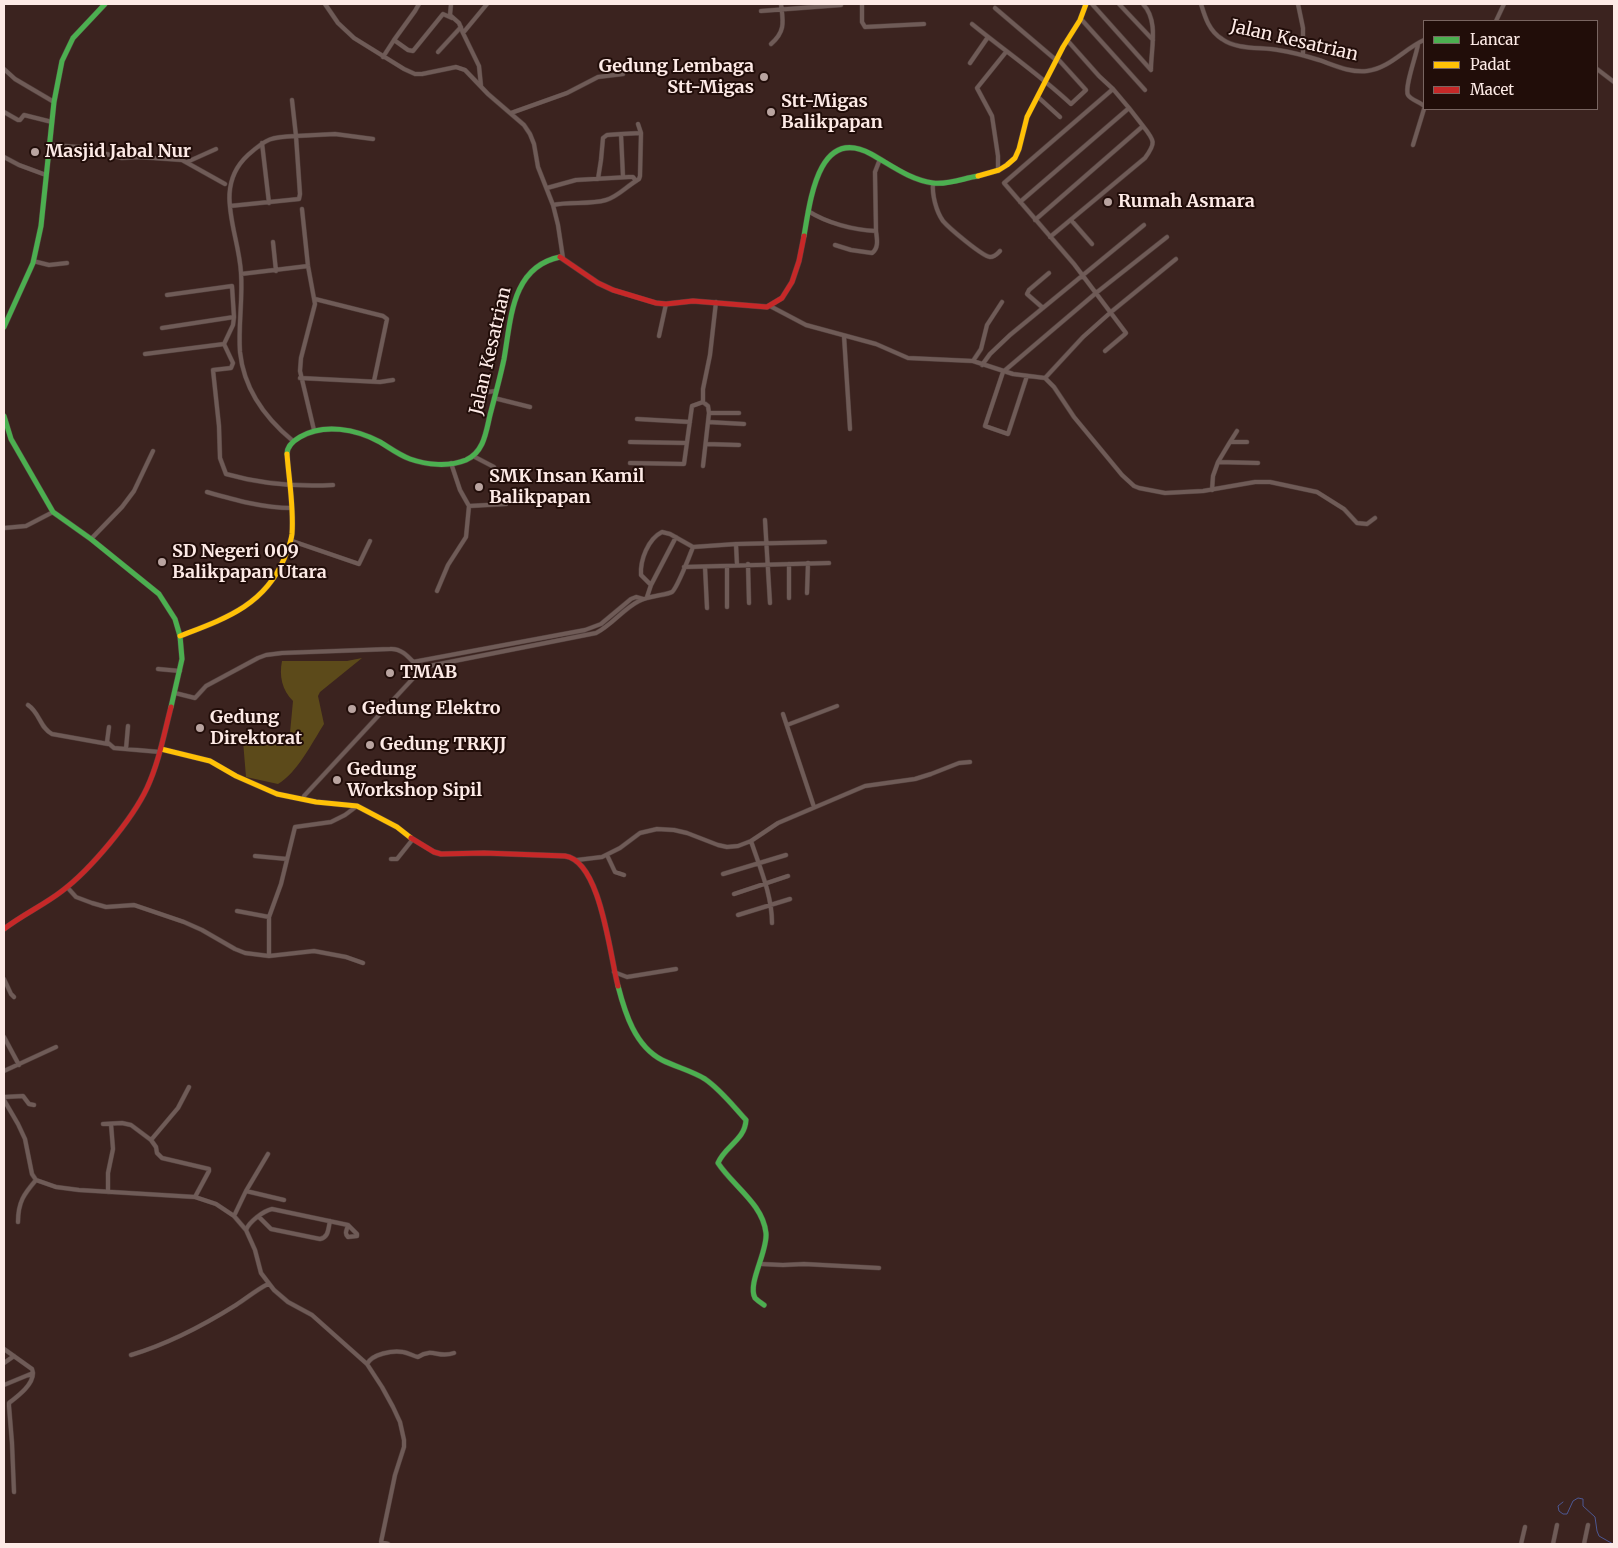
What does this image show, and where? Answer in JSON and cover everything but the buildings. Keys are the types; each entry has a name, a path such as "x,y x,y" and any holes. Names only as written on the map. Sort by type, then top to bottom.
{"main road":[{"path":"4,327 33,262 41,226 57,82 68,46 105,4"},
{"path":"563,258 603,286 646,300 666,304 693,301 770,306 779,302 785,296 793,278 802,249 813,189 820,170 834,152 852,147 867,152 906,174 933,183 944,183 1005,168 1017,155 1024,125 1056,59 1081,19 1086,4"},
{"name":"Jalan Kesatrian","path":"473,456 484,437 504,360 515,299 521,282 542,264 554,258 563,258"},
{"path":"4,416 12,439 52,512 91,539 159,594 175,619 180,636 182,658 160,750 146,790 129,817 80,876 67,887 4,929"},
{"path":"180,636 232,614 257,598 275,578 292,541 292,508 287,450 292,442 314,430 332,429 355,432 373,439 402,456 427,463 460,462 473,456"},
{"path":"160,750 202,758 264,789 316,802 357,806 397,827 428,850 441,854 475,853 565,856 577,860 604,914 614,972 630,1020 640,1040 654,1057 683,1069 709,1083 746,1120 745,1132 723,1152 718,1163 730,1180 755,1204 760,1212 767,1234 755,1282 754,1294 764,1305"},
{"path":"4,925 16,920"}],"street":[{"path":"325,4 338,23 354,38 404,69 415,74 428,74 459,68 468,72 496,102 524,125 534,144 538,166 553,205 563,258"},
{"path":"383,57 419,4"},
{"path":"451,4 449,13 452,18"},
{"path":"463,33 487,4"},
{"path":"862,4 862,22 865,27 924,24"},
{"path":"1092,4 1150,70 1153,40 1150,13 1143,4"},
{"path":"1119,4 1153,40"},
{"name":"Jalan Kesatrian","path":"1201,4 1206,20 1212,30 1223,40 1235,45 1303,55 1350,70 1368,71 1387,64 1423,41"},
{"path":"1298,4 1303,28 1303,55"},
{"path":"1496,20 1504,4"},
{"path":"761,11 781,6 841,5"},
{"path":"771,44 779,36 783,24 781,6"},
{"path":"972,24 1006,52 1045,80 1072,104 1086,90 1056,59 995,8"},
{"path":"394,40 408,50 413,51 443,14 452,18 461,27 479,66 481,86"},
{"path":"1081,19 1145,90"},
{"path":"438,52 461,27"},
{"path":"970,63 988,37"},
{"path":"1050,237 1144,158 1153,146 1153,139 1144,126 1113,89 1067,40"},
{"path":"1418,44 1407,93 1423,106"},
{"path":"998,171 997,146 992,116 977,88 1006,52"},
{"path":"4,69 15,79 54,102"},
{"path":"1598,70 1614,82"},
{"path":"511,113 567,93 598,77 623,74"},
{"path":"1105,351 1126,332 1083,276 1004,183 1113,89"},
{"path":"1038,96 1060,117"},
{"path":"230,206 296,200 300,198 292,100"},
{"path":"1020,202 1129,108"},
{"path":"1413,145 1423,110"},
{"path":"4,112 18,120 24,115 52,122"},
{"path":"553,205 605,200 640,179 641,133 638,124"},
{"path":"1035,220 1144,126"},
{"path":"598,179 603,138 607,135 641,133"},
{"path":"292,442 265,414 249,386 241,354 241,274 238,246 230,206 230,186 235,171 244,158 262,143 272,138 335,134 373,140"},
{"path":"621,134 623,177"},
{"path":"262,143 269,203"},
{"path":"50,145 79,147 122,158 177,159 187,162 225,184"},
{"path":"187,162 216,149"},
{"path":"4,157 46,175"},
{"path":"835,245 851,250 872,253 875,250 877,246 876,172 880,159"},
{"path":"547,188 576,180 633,177 636,181"},
{"path":"933,183 934,199 945,223 973,248 984,254 994,256 1000,251"},
{"path":"302,209 308,266 315,299 312,320 300,358 300,378 314,430"},
{"path":"808,211 818,218 845,226 876,231"},
{"path":"1071,220 1092,244"},
{"path":"982,365 1000,344 1144,225"},
{"path":"1027,376 1008,434 985,426 1003,372 1096,293 1167,237"},
{"path":"273,242 276,271"},
{"path":"1045,378 1111,312 1176,259"},
{"path":"33,262 49,265 67,263"},
{"path":"241,274 308,266"},
{"path":"1043,308 1028,295 1028,292 1048,273"},
{"path":"167,295 232,286 233,325 224,344"},
{"path":"315,299 383,316 387,319 374,381"},
{"path":"703,402 703,389 710,355 716,302"},
{"path":"973,362 981,349 987,325 1002,302"},
{"path":"659,336 666,304"},
{"path":"770,306 806,325 876,344 914,359 973,362 1003,372 1045,378 1054,387 1074,417 1134,486 1149,491 1165,493 1212,490 1255,482 1270,482 1317,492 1344,509 1357,523 1367,524 1375,518"},
{"path":"162,328 234,317"},
{"path":"844,336 850,429"},
{"path":"145,354 224,344"},
{"path":"224,344 233,363 231,368 213,370 219,426 220,458 226,474 264,483 333,485"},
{"path":"300,378 380,382 393,380"},
{"path":"475,394 495,391"},
{"path":"494,398 530,407"},
{"path":"703,402 708,406 709,413 703,466"},
{"path":"630,463 684,464 692,406 703,402"},
{"path":"709,413 739,413"},
{"path":"637,419 690,422"},
{"path":"708,422 744,424"},
{"path":"1212,490 1213,476 1218,462 1237,431"},
{"path":"630,442 686,443"},
{"path":"1230,442 1247,442"},
{"path":"706,444 739,445"},
{"path":"91,539 122,507 134,491 153,451"},
{"path":"473,456 494,467"},
{"path":"1218,462 1258,463"},
{"path":"437,591 448,565 466,538 470,512 451,463"},
{"path":"208,492 252,504 292,508"},
{"path":"469,506 506,504"},
{"path":"4,528 26,526 52,512"},
{"path":"765,520 770,603"},
{"path":"651,585 643,578 640,570 648,546 662,532 693,546 825,542"},
{"path":"419,668 596,633 608,626 634,604 645,598 676,537"},
{"path":"292,541 359,564 370,541"},
{"path":"736,544 737,565"},
{"path":"413,662 585,630 600,624 632,598 667,594 674,590 693,546"},
{"path":"807,593 808,563"},
{"path":"684,567 829,563"},
{"path":"748,564 749,603"},
{"path":"789,564 789,598"},
{"path":"727,566 727,607"},
{"path":"705,567 707,608"},
{"path":"175,693 195,698 206,686 258,658 275,653 395,648 419,668"},
{"path":"303,798 418,673 419,668"},
{"path":"158,669 180,671"},
{"path":"28,705 35,710 48,732 108,744 114,748 160,750"},
{"path":"787,725 837,706"},
{"path":"783,714 814,807"},
{"path":"126,749 128,726"},
{"path":"108,744 109,727"},
{"path":"577,860 594,859 607,854 620,848 640,833 657,829 687,833 718,846 738,846 751,841 778,823 865,786 914,779 959,763 970,762"},
{"path":"270,956 269,917 281,884 295,827 331,822 357,806"},
{"path":"391,859 397,859 413,839"},
{"path":"751,841 765,884 772,923"},
{"path":"607,854 615,872 624,876"},
{"path":"723,874 786,855"},
{"path":"255,856 287,860"},
{"path":"734,894 788,876"},
{"path":"67,887 81,900 106,907 130,905 143,907 202,930 245,954 270,956 314,951 346,957 363,963"},
{"path":"738,915 790,899"},
{"path":"237,911 269,917"},
{"path":"614,972 627,978 676,969"},
{"path":"4,979 14,997"},
{"path":"4,1037 19,1065"},
{"path":"4,1071 56,1047"},
{"path":"151,1140 178,1108 189,1087"},
{"path":"34,1105 29,1104 25,1097 22,1096 4,1098 22,1132 27,1145 32,1174 36,1180 56,1187 195,1197 216,1204 234,1216 246,1230 255,1250 261,1273 268,1284 288,1302 312,1315 367,1364 393,1407 400,1422 404,1440 404,1447 395,1475 380,1542 388,1544"},
{"path":"103,1124 122,1123 131,1125 151,1140 156,1147 157,1153 162,1158 209,1168 195,1197"},
{"path":"108,1192 108,1173 113,1149 111,1124"},
{"path":"234,1216 268,1154"},
{"path":"18,1222 18,1209 22,1199 36,1180"},
{"path":"246,1191 284,1200"},
{"path":"246,1230 248,1225 259,1216 272,1209 348,1225"},
{"path":"259,1216 271,1229 320,1239 326,1236 330,1221"},
{"path":"761,1264 879,1268"},
{"path":"131,1355 151,1349 217,1316 268,1284"},
{"path":"4,1349 32,1369 33,1378 9,1403 14,1492"},
{"path":"367,1364 374,1357 398,1352 406,1352 418,1357 427,1352 444,1356 454,1353"},
{"path":"4,1362 14,1356"},
{"path":"4,1385 32,1373"},
{"path":"1553,1544 1557,1525"},
{"path":"1584,1544 1588,1525"},
{"path":"1521,1544 1525,1527"}],"shaded area":[{"path":"362,658 320,692 318,696 324,724 292,773 278,784 246,777 243,741 262,745 268,744 279,741 290,733 293,701 286,692 282,682 282,661 347,661"}],"waterway":[{"path":"1563,1502 1558,1506 1559,1511 1567,1514 1573,1501 1578,1498 1583,1499 1583,1506 1595,1517 1599,1536 1613,1544"}],"traffic: fast":[{"path":"4,327 33,263 41,226 54,102 62,61 73,38 105,4"},
{"path":"804,236 814,187 820,171 828,158 839,150 853,148 871,154 916,179 933,183 951,182 978,176"},
{"path":"287,454 291,444 300,437 319,430 340,429 371,437 406,457 424,463 452,464 472,456 477,452 485,435 516,297 523,283 532,272 544,263 560,257"},
{"path":"4,416 11,439 53,512 91,539 159,594 175,619 180,636 182,659 171,707"},
{"path":"618,986 632,1028 645,1046 662,1060 711,1083 746,1120 745,1127 739,1138 725,1152 718,1163 753,1204 764,1223 766,1240 755,1276 753,1292 755,1298 764,1305"}],"traffic: slow":[{"path":"978,176 999,170 1015,158 1027,117 1063,47 1080,20 1086,4"},
{"path":"180,636 227,617 241,609 254,600 276,575 290,544 292,534 292,504 287,454"},
{"path":"161,749 210,761 236,776 277,794 316,802 357,806 397,827 411,838"}],"traffic: jam":[{"path":"560,257 598,283 613,290 656,303 666,304 693,301 767,307 782,298 792,282 804,236"},
{"path":"4,929 73,882 97,858 121,829 147,788 161,748 171,707"},
{"path":"411,838 434,852 441,854 484,853 565,856 577,862 587,874 602,912 618,986"}],"place":[{"name":"Gedung Lembaga Stt-Migas","path":"764,77"},
{"name":"Stt-Migas Balikpapan","path":"771,112"},
{"name":"Masjid Jabal Nur","path":"35,152"},
{"name":"Rumah Asmara","path":"1108,202"},
{"name":"SMK Insan Kamil Balikpapan","path":"479,487"},
{"name":"SD Negeri 009 Balikpapan Utara","path":"162,562"},
{"name":"TMAB","path":"390,673"},
{"name":"Gedung Elektro","path":"352,709"},
{"name":"Gedung Direktorat","path":"200,728"},
{"name":"Gedung TRKJJ","path":"370,745"},
{"name":"Gedung Workshop Sipil","path":"337,780"}]}
